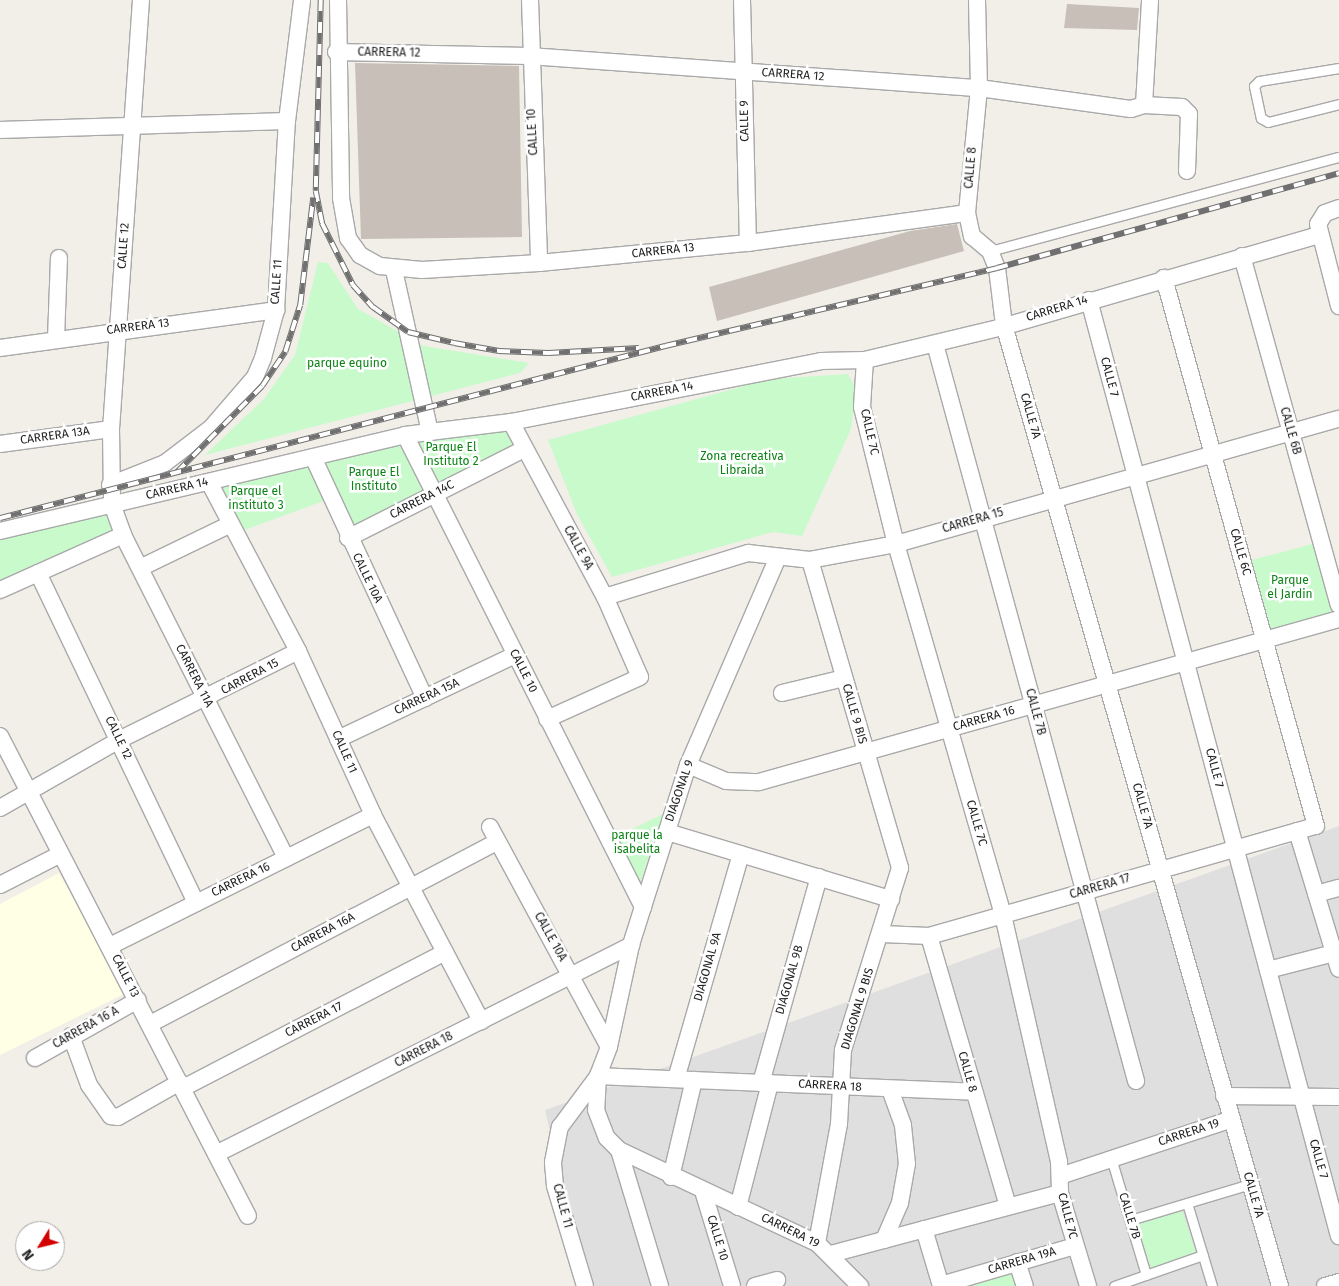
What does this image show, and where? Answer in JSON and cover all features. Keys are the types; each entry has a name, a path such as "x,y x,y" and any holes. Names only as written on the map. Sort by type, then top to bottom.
{"street":[{"name":"CALLE 12","path":"110,493 111,429 117,329 141,0"},
{"name":"CALLE 11","path":"110,493 165,463 232,407 255,377 276,310 287,121 302,0"},
{"path":"336,52 338,0"},
{"name":"CALLE 10","path":"530,0 529,56 539,263"},
{"name":"CALLE 9","path":"742,0 748,243"},
{"name":"CALLE 8","path":"976,0 979,88 967,213 972,236 990,251 997,268 1004,325"},
{"path":"1144,105 1150,0"},
{"name":"CARRERA 12","path":"336,52 529,56 979,88 1131,109 1144,105 1182,107 1189,114 1187,171"},
{"name":"CARRERA 13","path":"336,52 340,198 348,238 360,255 394,270 539,263 748,243 967,213"},
{"path":"0,130 287,121"},
{"name":"CARRERA 14","path":"0,531 110,493 209,482 405,434 511,422 821,361 865,360 935,344 1242,256 1318,230 1326,213 1339,208"},
{"path":"1318,230 1339,306"},
{"name":"CALLE 6B","path":"1242,256 1339,605"},
{"path":"56,339 59,258"},
{"path":"394,270 430,432"},
{"name":"CALLE 6C","path":"1164,278 1316,826"},
{"name":"CALLE 7","path":"1089,300 1300,1096 1339,1236"},
{"name":"CARRERA 13","path":"0,348 117,329 276,310"},
{"name":"CALLE 7A","path":"1004,325 1280,1286"},
{"name":"CALLE 7B","path":"935,344 1136,1081"},
{"name":"CALLE 7C","path":"865,360 862,407 896,544 948,730 1003,915 1060,1176 1060,1193 1088,1286"},
{"name":"CARRERA 15","path":"605,597 748,553 810,560 896,544 1339,419"},
{"name":"CALLE 9A","path":"511,422 605,597 640,676 547,719"},
{"name":"CARRERA 13A","path":"0,444 111,429"},
{"name":"CALLE 10","path":"405,434 547,719 643,906"},
{"name":"CARRERA 14C","path":"348,538 524,449"},
{"name":"CALLE 10A","path":"313,457 348,538 425,698"},
{"name":"CALLE 11","path":"209,482 298,651 373,815 481,1021"},
{"name":"CARRERA 11A","path":"110,493 123,535 286,858"},
{"path":"140,568 231,524"},
{"path":"0,590 123,535"},
{"name":"DIAGONAL 9","path":"599,1122 595,1096 598,1076 608,1048 631,945 666,832 688,765 778,557"},
{"name":"CALLE 9 BIS","path":"810,560 900,868"},
{"name":"CALLE 12","path":"38,573 196,903"},
{"name":"CARRERA 16","path":"688,765 742,785 1108,686 1339,619"},
{"name":"CARRERA 15","path":"28,792 119,740 206,700 298,651"},
{"name":"CARRERA 15A","path":"338,739 516,655"},
{"path":"782,693 844,678"},
{"name":"CALLE 13","path":"0,736 248,1216"},
{"path":"0,808 28,792"},
{"name":"CARRERA 16","path":"110,946 373,815"},
{"name":"CARRERA 17","path":"882,934 929,936 1316,826"},
{"name":"CALLE 10A","path":"490,827 572,976 608,1048"},
{"path":"1268,970 1337,961 1297,831"},
{"path":"666,832 891,899"},
{"name":"CARRERA 16A","path":"150,1024 497,842"},
{"path":"0,886 61,854"},
{"name":"DIAGONAL 9A","path":"676,1079 741,854"},
{"name":"DIAGONAL 9 BIS","path":"817,1243 839,1124 844,1050 882,934 900,868"},
{"name":"DIAGONAL 9B","path":"738,1207 765,1083 819,877"},
{"path":"1316,894 1339,888"},
{"name":"CALLE 8","path":"929,936 973,1092 1008,1206"},
{"name":"CARRERA 18","path":"216,1154 631,945"},
{"name":"CARRERA 17","path":"71,1036 89,1085 111,1116 118,1117 445,952"},
{"name":"CARRERA 16 A","path":"35,1058 71,1036 138,1000"},
{"name":"CALLE 11","path":"585,1286 555,1186 553,1162 560,1127 598,1076"},
{"name":"CARRERA 18","path":"598,1076 973,1092"},
{"path":"671,1176 694,1080"},
{"path":"884,1240 900,1203 907,1164 903,1125 890,1089"},
{"path":"1224,1096 1339,1097"},
{"name":"CARRERA 19","path":"1060,1176 1232,1119"},
{"name":"CARRERA 19","path":"599,1122 619,1150 817,1243 831,1254 1060,1193"},
{"path":"619,1150 660,1286"},
{"name":"CALLE 10","path":"703,1191 732,1286"},
{"path":"924,1229 941,1286"},
{"name":"CARRERA 19A","path":"941,1286 1075,1246"},
{"path":"831,1254 860,1286"},
{"path":"1017,1262 1025,1286"},
{"path":"755,1286 777,1280"},
{"path":"1325,1286 1339,1282"}],"lane":[{"path":"1339,68 1259,81 1254,86 1261,118 1268,122 1339,104"},
{"path":"990,251 1339,158"},
{"name":"CALLE 7B","path":"1111,1158 1146,1275"},
{"path":"1130,1220 1250,1184"},
{"path":"1187,1203 1212,1286"},
{"path":"1114,1286 1203,1255"}],"shaded area":[{"path":"1339,826 1339,1286 586,1286 545,1110"},
{"path":"59,873 126,993 0,1055 0,904"}],"green space":[{"name":"parque equino","path":"318,262 328,263 358,309 424,346 529,363 520,373 205,455 264,399 295,355"},
{"name":"Zona recreativa Libraida","path":"848,374 856,389 851,429 802,536 773,532 612,577 577,514 548,440 769,379"},
{"path":"510,422 523,449 349,535 329,499 242,531 219,484 319,455"},
{"path":"114,506 123,532 0,590 0,532"},
{"name":"Parque el Jardin","path":"1316,543 1338,613 1263,635 1244,562"},
{"name":"parque la isabelita","path":"663,814 640,883 618,836"},
{"path":"1181,1207 1197,1256 1152,1271 1136,1222"},
{"path":"1012,1270 1017,1286 963,1286"}],"building":[{"path":"1067,4 1139,8 1137,30 1064,28"},
{"path":"355,63 519,66 522,237 361,239"},
{"path":"957,224 964,251 717,321 709,287 910,231"}],"railway":[{"path":"321,0 316,191 322,223 353,285 373,307 408,332 499,351 548,353 639,348"},
{"path":"0,518 665,346 997,268 1339,173"},
{"path":"177,472 262,386 285,352 300,305 313,198"}],"park label":[{"name":"Parque El Instituto 2","path":"451,455"},
{"name":"Parque El Instituto","path":"374,480"},
{"name":"Parque el instituto 3","path":"256,499"}]}
